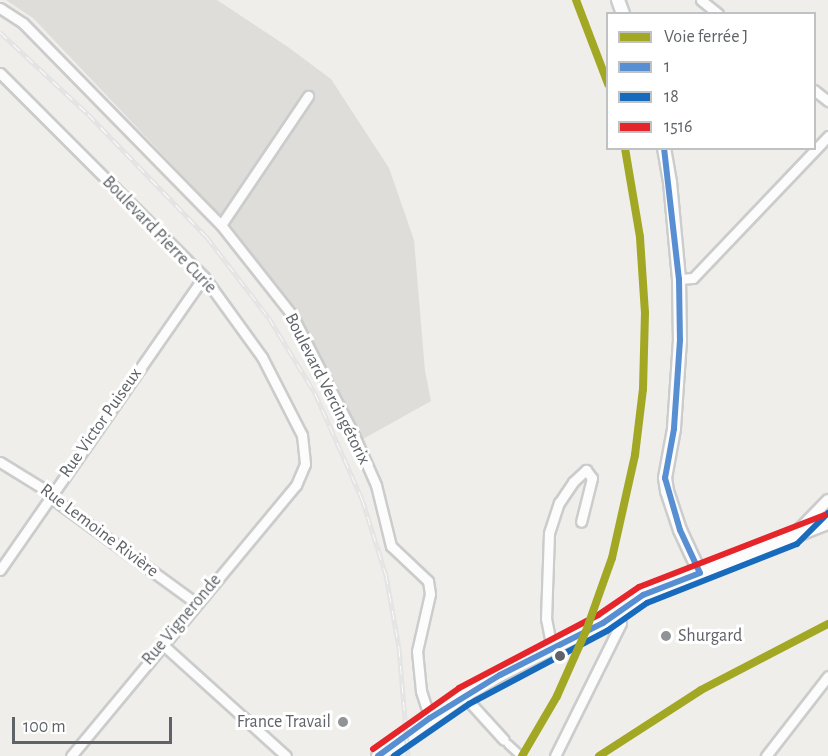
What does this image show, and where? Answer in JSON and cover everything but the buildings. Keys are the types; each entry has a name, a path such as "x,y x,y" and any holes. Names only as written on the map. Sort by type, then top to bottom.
{"main road":[{"path":"664,150 670,182 679,279 678,380 665,478 680,530 700,573"},
{"path":"378,756 464,696 603,623 643,595 828,523"}],"street":[{"path":"701,0 716,12"},
{"name":"Boulevard Vercingétorix","path":"0,8 23,23 221,225 297,325 376,485 391,546 428,581 429,594 417,651 421,691 430,718"},
{"name":"Boulevard Pierre Curie","path":"0,73 204,277 262,357 302,435 305,464 296,485"},
{"path":"221,225 308,96"},
{"path":"816,149 828,136"},
{"path":"679,279 693,278 815,150"},
{"name":"Rue Victor Puiseux","path":"0,570 204,277"},
{"name":"Rue Lemoine Rivière","path":"0,462 52,494 56,501 196,603"},
{"path":"552,649 546,620 549,533 559,503 573,482 586,470 592,478 581,522"},
{"name":"Rue Vigneronde","path":"71,756 296,485"},
{"path":"793,536 827,504"},
{"path":"555,756 621,623 613,615"},
{"path":"162,644 286,756"},
{"path":"766,756 828,676"},
{"path":"464,696 521,756"}],"shaded area":[{"path":"6,0 217,0 288,47 331,79 389,168 414,240 425,371 431,401 363,439 296,317 219,214 33,18"}],"railway":[{"path":"0,32 88,114 206,236 269,318 315,393 362,499 386,575 399,648 408,756"}],"rail line":[{"name":"J","path":"576,0 606,79"},
{"name":"J","path":"522,756 557,696 586,631 612,558 635,455 643,389 645,313 640,237 625,150"},
{"name":"J","path":"599,756 701,690 828,624"}],"transit line":[{"name":"1","path":"664,150 679,279 680,340 674,429 665,478 680,530 700,573"},
{"name":"18","path":"394,756 469,704 607,631 647,603 797,544 828,513"},
{"name":"1516","path":"373,749 459,688 598,615 639,587 825,515"},
{"name":"1","path":"378,756 430,718 500,675 603,623 643,595 700,573"}],"place":[{"name":"Shurgard","path":"666,636"},
{"name":"France Travail","path":"343,722"}]}
